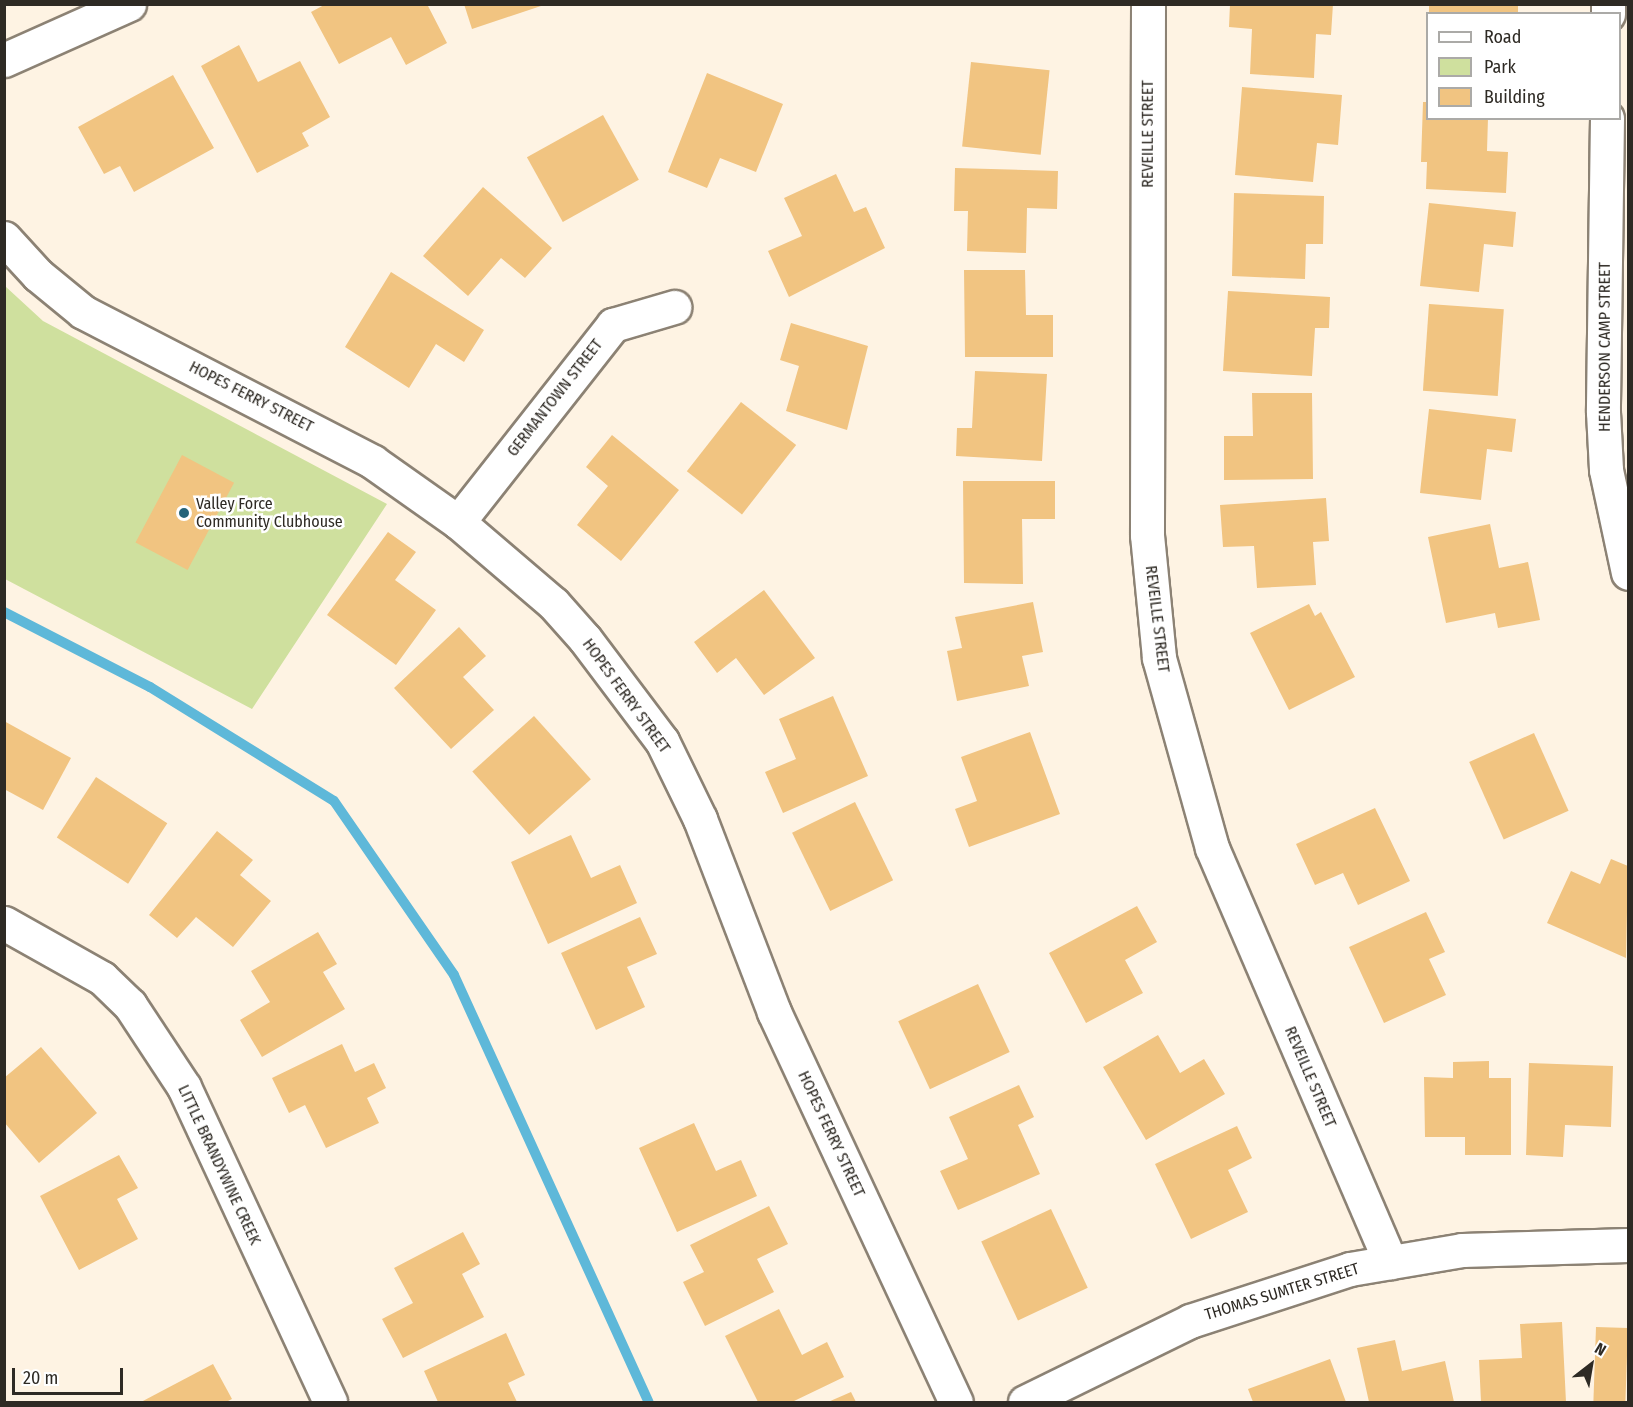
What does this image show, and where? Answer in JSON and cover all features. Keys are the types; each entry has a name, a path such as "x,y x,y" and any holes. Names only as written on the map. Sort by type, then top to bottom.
{"street":[{"path":"4,60 129,4"},
{"name":"REVEILLE STREET","path":"1148,4 1147,535 1159,658 1212,848 1390,1262"},
{"name":"HENDERSON CAMP STREET","path":"1606,120 1602,412 1606,470 1629,573"},
{"name":"HOPES FERRY STREET","path":"8,250 83,312 363,457 458,522 553,603 662,741 700,819 774,1012 956,1402"},
{"name":"GERMANTOWN STREET","path":"458,522 613,325 674,307"},
{"name":"LITTLE BRANDYWINE CREEK","path":"4,923 102,978 130,1005 184,1087 330,1402"},
{"name":"THOMAS SUMTER STREET","path":"1025,1402 1190,1321 1294,1285 1390,1262 1462,1250 1629,1245"}],"green space":[{"path":"5,286 43,321 387,504 252,709 5,579"}],"building":[{"path":"326,4 427,4 447,43 406,65 391,37 339,64 311,12"},
{"path":"464,4 544,4 544,5 472,29"},
{"path":"1230,4 1333,4 1331,35 1316,34 1314,78 1250,74 1252,29 1229,27"},
{"path":"1429,4 1518,4 1518,12 1429,12"},
{"path":"239,45 258,82 300,61 330,117 302,133 309,146 257,173 201,66"},
{"path":"971,62 1050,70 1041,155 962,147"},
{"path":"707,73 783,104 756,172 720,158 707,188 668,172"},
{"path":"173,75 214,148 134,192 120,166 104,174 78,127"},
{"path":"1242,87 1342,95 1338,145 1317,143 1313,182 1235,175"},
{"path":"1423,102 1426,102 1426,120 1488,120 1487,151 1508,152 1506,193 1426,189 1427,162 1421,162"},
{"path":"603,115 639,180 563,222 527,157"},
{"path":"955,168 1058,171 1057,209 1027,208 1026,253 967,251 968,211 954,211"},
{"path":"836,174 854,212 866,207 885,248 789,297 768,251 802,236 784,198"},
{"path":"483,187 552,248 525,278 501,258 468,296 423,256"},
{"path":"1234,193 1324,196 1323,244 1306,244 1305,279 1232,276"},
{"path":"1429,203 1516,212 1513,247 1484,244 1479,292 1420,286"},
{"path":"964,270 1025,270 1026,315 1053,315 1053,357 965,357"},
{"path":"391,272 484,330 464,362 436,344 409,388 345,347"},
{"path":"1228,291 1330,297 1329,328 1315,328 1312,376 1223,371"},
{"path":"1429,304 1504,309 1498,396 1423,391"},
{"path":"791,323 868,346 847,430 786,411 799,366 780,360"},
{"path":"975,371 1047,374 1042,461 956,456 957,428 972,428"},
{"path":"1252,393 1312,393 1313,479 1224,480 1224,436 1253,436"},
{"path":"741,402 796,445 742,514 687,471"},
{"path":"1429,409 1516,419 1512,452 1487,449 1481,500 1420,493"},
{"path":"612,435 679,490 621,561 577,525 608,486 586,467"},
{"name":"Valley Force Community Clubhouse","path":"182,455 234,483 188,570 136,542"},
{"path":"963,481 1055,481 1055,519 1022,519 1023,584 964,583"},
{"path":"1326,498 1329,541 1313,542 1316,585 1257,588 1254,546 1223,547 1220,505"},
{"path":"1490,524 1499,568 1528,562 1540,620 1498,628 1495,613 1446,623 1428,537"},
{"path":"388,532 416,552 395,580 436,610 396,665 327,615"},
{"path":"764,590 815,658 764,695 736,658 717,673 694,642"},
{"path":"1033,602 1043,652 1022,656 1029,686 957,701 947,651 962,648 955,617"},
{"path":"1309,604 1315,616 1321,612 1355,677 1289,710 1250,633"},
{"path":"459,627 486,656 463,677 494,710 451,749 394,688"},
{"path":"833,696 868,776 783,813 765,772 796,759 779,719"},
{"path":"534,716 591,779 529,835 472,772"},
{"path":"4,721 71,758 43,810 4,789"},
{"path":"1030,732 1060,814 969,847 955,809 977,801 961,757"},
{"path":"1534,733 1569,811 1504,840 1469,762"},
{"path":"96,777 167,823 128,884 57,837"},
{"path":"855,802 893,880 830,911 792,833"},
{"path":"1375,808 1410,881 1358,905 1343,873 1315,885 1296,844"},
{"path":"217,831 253,860 240,875 271,901 233,947 196,917 177,938 149,915"},
{"path":"571,835 591,878 620,865 637,903 548,944 511,862"},
{"path":"1611,859 1628,866 1626,958 1547,923 1571,871 1600,884"},
{"path":"1137,906 1157,942 1125,960 1143,993 1086,1023 1049,953"},
{"path":"1426,912 1445,952 1429,959 1446,995 1384,1023 1349,947"},
{"path":"640,917 657,954 627,967 645,1007 596,1030 561,953"},
{"path":"318,932 337,964 323,972 345,1009 262,1057 240,1020 270,1002 251,971"},
{"path":"978,984 1010,1052 930,1089 898,1021"},
{"path":"1158,1035 1180,1073 1204,1059 1225,1094 1146,1140 1103,1067"},
{"path":"342,1044 355,1072 374,1063 386,1088 367,1098 379,1123 326,1148 305,1105 289,1113 272,1078"},
{"path":"41,1047 97,1113 39,1163 4,1122 4,1078"},
{"path":"1489,1061 1489,1078 1511,1078 1511,1155 1465,1155 1465,1137 1425,1137 1424,1077 1453,1078 1453,1062"},
{"path":"1529,1063 1613,1066 1611,1127 1565,1125 1563,1157 1526,1155"},
{"path":"1019,1085 1034,1117 1018,1125 1040,1174 958,1210 940,1171 968,1159 949,1117"},
{"path":"694,1123 716,1171 741,1160 757,1196 677,1232 639,1148"},
{"path":"1237,1126 1252,1158 1228,1170 1248,1212 1191,1239 1155,1164"},
{"path":"119,1155 138,1188 117,1199 138,1239 79,1270 40,1196"},
{"path":"769,1206 788,1244 757,1259 774,1292 705,1326 683,1282 704,1272 690,1245"},
{"path":"1051,1209 1088,1288 1018,1320 981,1242"},
{"path":"463,1232 480,1264 462,1274 484,1317 403,1358 382,1319 413,1303 394,1268"},
{"path":"779,1309 802,1355 827,1342 844,1377 792,1402 758,1402 725,1336"},
{"path":"1562,1322 1566,1402 1481,1402 1479,1360 1522,1358 1520,1324"},
{"path":"1596,1327 1628,1328 1625,1402 1593,1402"},
{"path":"506,1333 525,1375 508,1383 517,1402 438,1402 424,1371"},
{"path":"1395,1340 1402,1371 1445,1361 1454,1402 1369,1402 1357,1348"},
{"path":"1330,1359 1346,1402 1253,1402 1248,1389"},
{"path":"213,1364 232,1399 226,1402 141,1402"},
{"path":"851,1392 856,1402 828,1402"}],"waterway":[{"path":"4,612 150,687 334,801 454,975 649,1402"}],"place":[{"name":"Valley Force Community Clubhouse","path":"184,513"}]}
